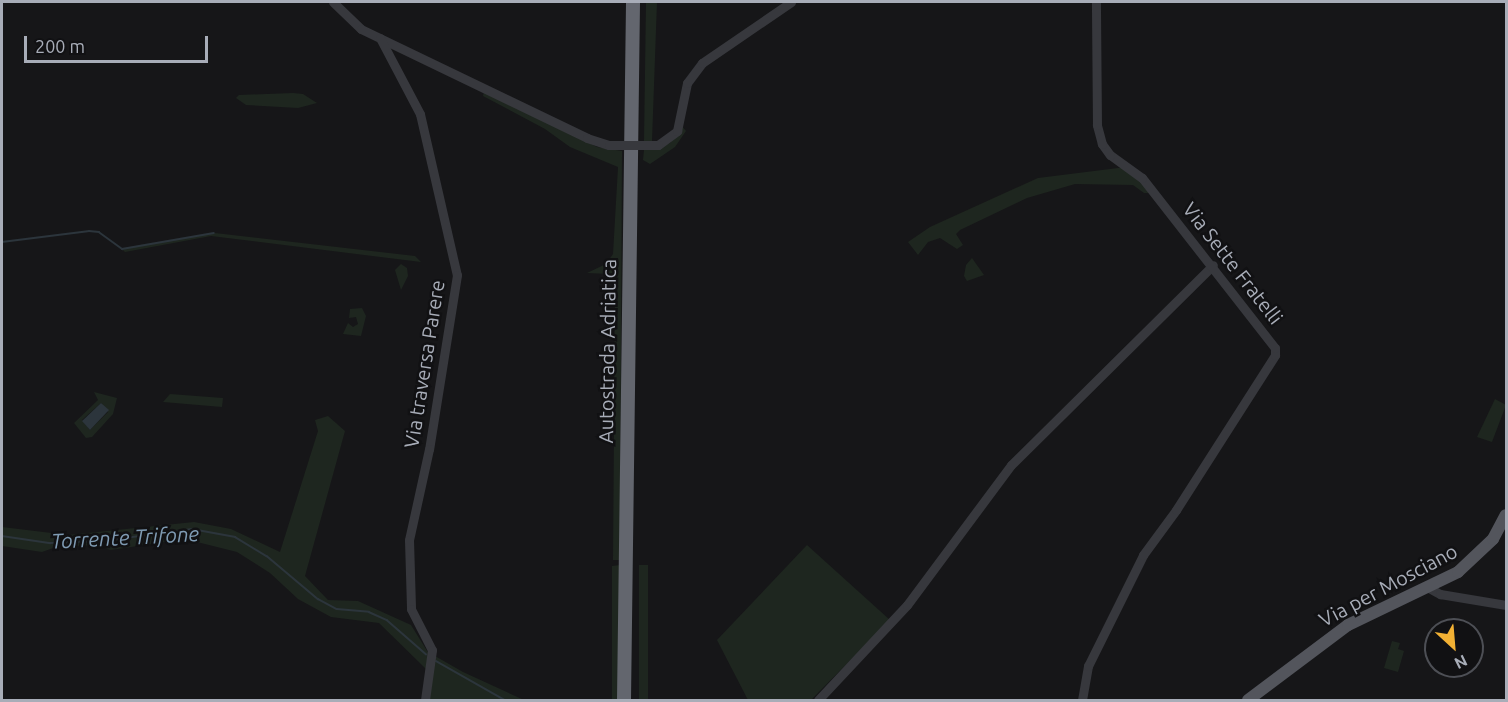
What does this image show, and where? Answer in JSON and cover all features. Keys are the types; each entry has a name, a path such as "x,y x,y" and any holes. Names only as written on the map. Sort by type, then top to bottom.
{"highway":[{"name":"Autostrada Adriatica","path":"624,700 633,2"},
{"name":"Autostrada Adriatica","path":"632,700 641,2"}],"main road":[{"name":"Via per Mosciano","path":"1248,700 1348,625 1429,588 1474,560 1506,515"}],"street":[{"path":"333,2 355,25 380,38 587,138 609,145 658,145 677,131 687,83 702,63 791,2"},
{"name":"Via Sette Fratelli","path":"1082,700 1088,666 1143,555 1176,510 1275,355 1272,343 1213,265 1142,178 1102,144 1097,125 1096,2"},
{"name":"Via traversa Parere","path":"380,38 420,114 457,275 429,449 409,540 411,609 432,650 425,700"},
{"path":"818,700 907,605 1011,465 1213,265"},
{"path":"1429,588 1440,594 1506,605"}],"shaded area":[{"path":"646,2 657,2 652,141 644,141"},
{"path":"484,91 597,147 622,151 620,560 613,560 615,296 609,274 587,273 606,264 613,254 618,167 570,147 545,129 483,96"},
{"path":"303,94 317,103 298,108 246,105 236,98 239,95"},
{"path":"681,125 686,131 675,147 650,164 643,160 644,150 670,143"},
{"path":"1126,167 1152,193 1144,193 1133,185 1075,184 1027,198 960,230 956,234 963,245 957,249 940,238 928,242 918,255 908,242 930,227 1038,178"},
{"path":"215,233 415,256 421,262 211,236 125,252 122,249"},
{"path":"972,258 984,275 967,281 964,276 966,265"},
{"path":"401,264 407,268 408,276 401,290 395,270"},
{"path":"362,308 366,316 361,336 343,334 348,323 353,327 358,324 356,317 349,318 350,309"},
{"path":"94,392 117,398 113,414 92,437 86,438 74,423 98,400","holes":["101,403 108,412 90,430 82,420"]},
{"path":"170,394 223,398 222,407 163,402"},
{"path":"1495,399 1506,405 1492,442 1477,437"},
{"path":"101,403 109,410 90,430 82,421"},
{"path":"328,416 345,431 305,576 328,600 358,601 411,625 429,654 426,669 379,623 331,617 298,599 270,573 237,552 185,539 111,550 95,545 56,547 42,552 2,546 2,527 68,535 194,522 231,529 280,552 318,431 315,420"},
{"path":"807,545 890,620 811,700 748,700 717,640"},
{"path":"620,565 618,700 612,700 612,566"},
{"path":"639,565 648,565 648,700 639,700"},
{"path":"1392,641 1400,643 1398,649 1404,651 1398,672 1384,668"},
{"path":"435,656 463,672 524,700 426,700"}],"waterway":[{"path":"2,242 89,231 99,232 122,249 214,233"},
{"name":"Torrente Trifone","path":"2,536 50,543 103,541 192,529 235,537 267,556 318,599 337,609 369,612 387,620 426,654"},
{"name":"Torrente Trifone","path":"436,661 505,700"}]}
